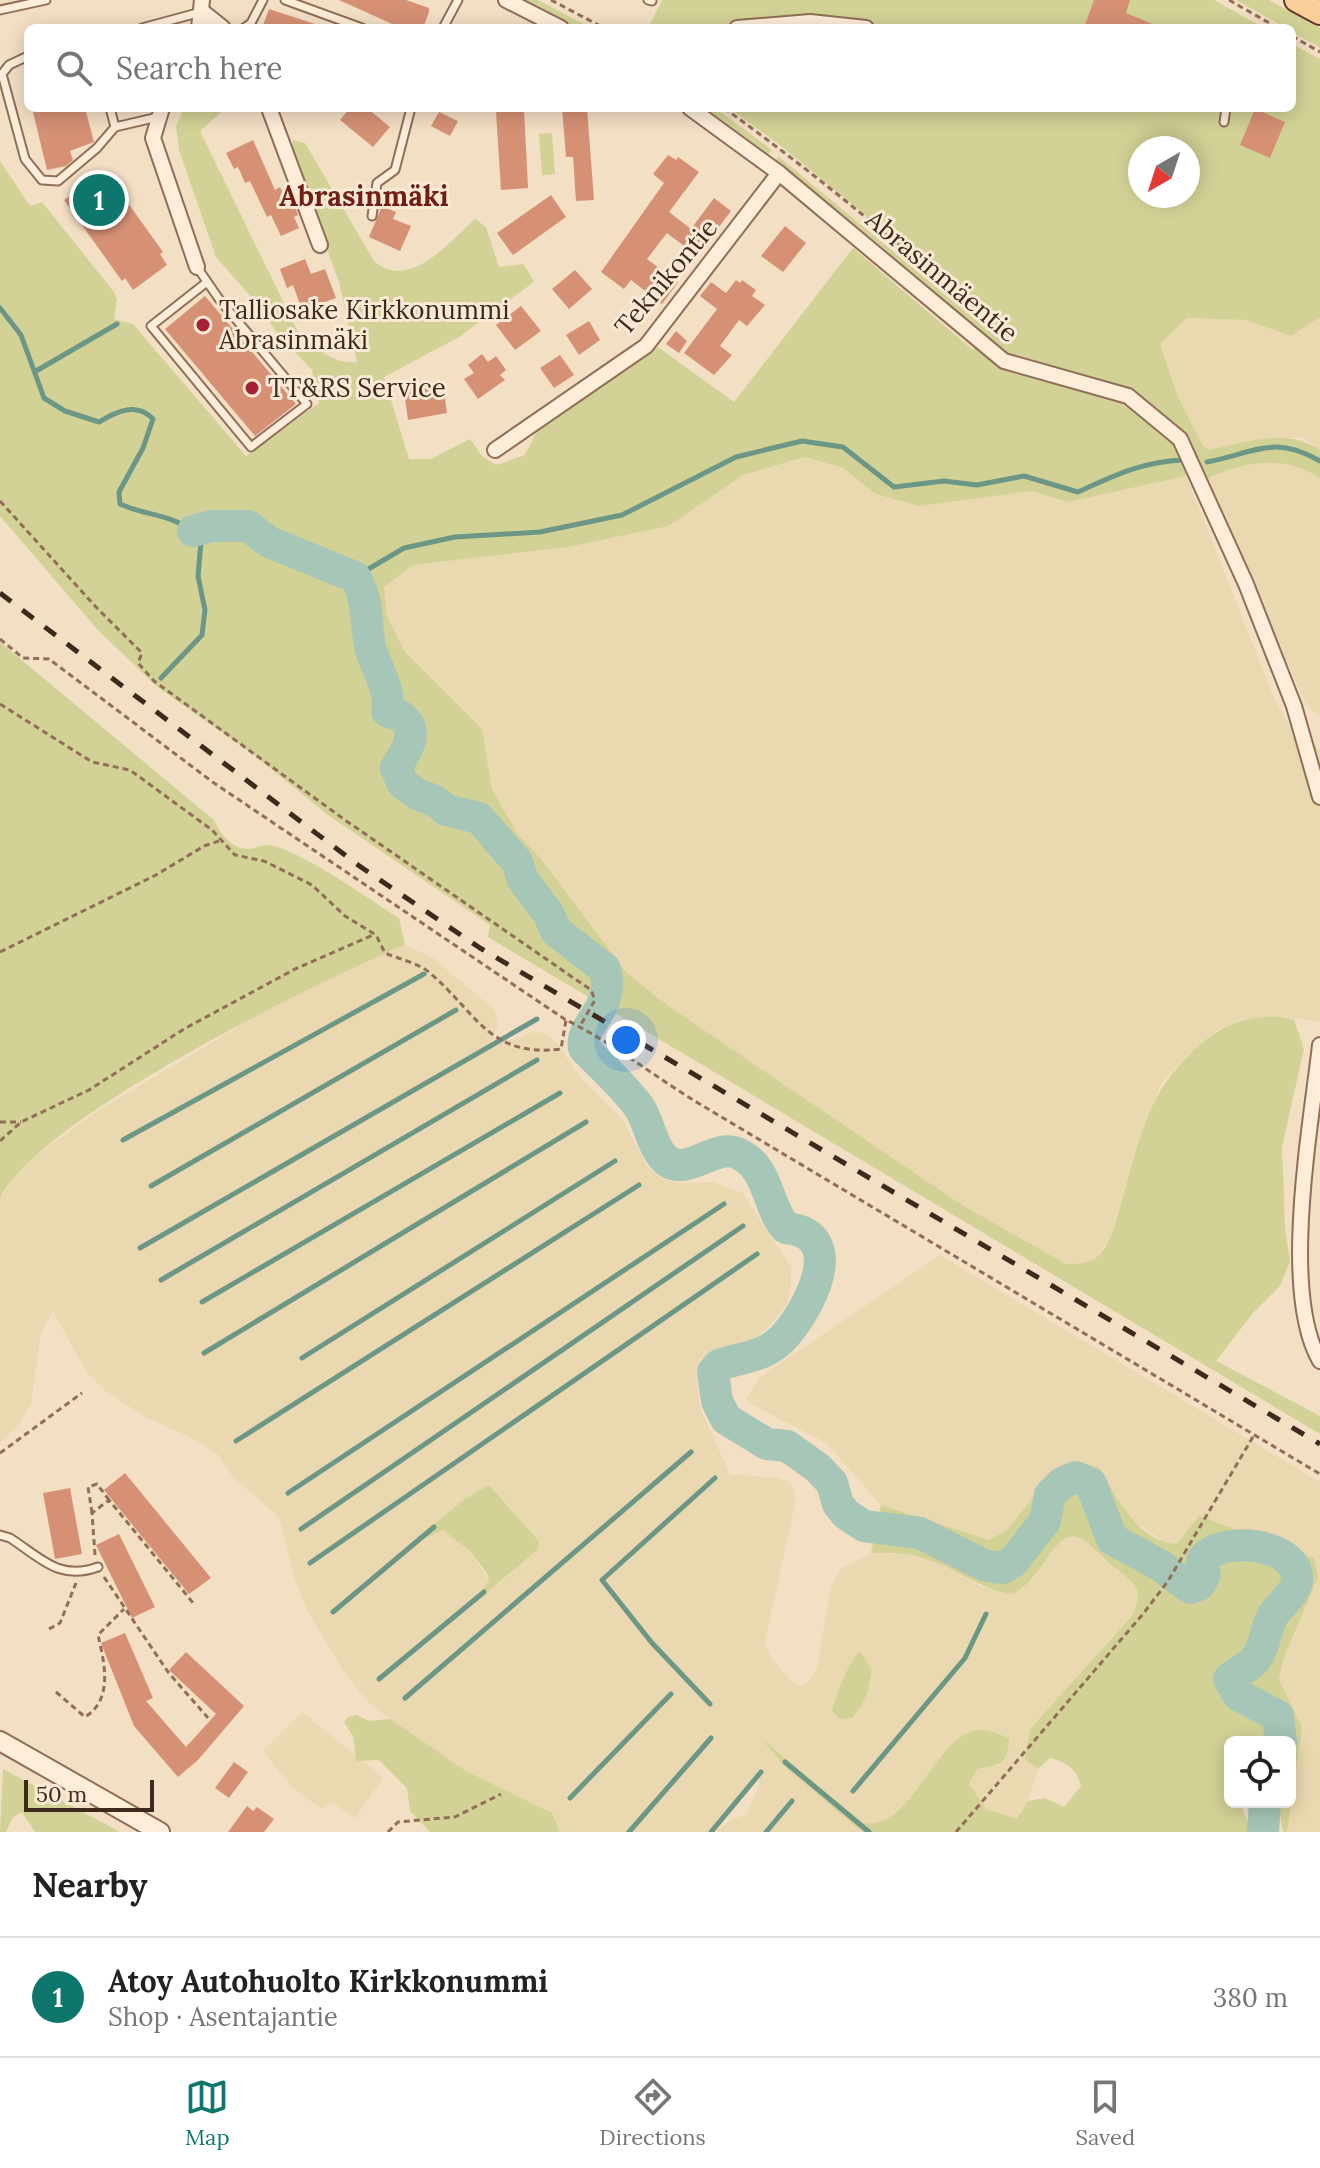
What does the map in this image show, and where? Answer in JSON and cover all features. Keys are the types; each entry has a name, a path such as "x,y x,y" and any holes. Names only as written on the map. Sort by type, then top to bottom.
{"main road":[{"path":"1296,0 1320,13"}],"street":[{"path":"506,0 553,24"},
{"path":"203,6 219,24"},
{"path":"786,24 829,24"},
{"path":"160,112 153,138 197,267"},
{"path":"270,112 320,245"},
{"name":"Abrasinmäentie","path":"695,112 779,173 1004,361 1128,396 1169,427 1187,453 1246,584 1294,706 1320,797"},
{"name":"Teknikontie","path":"495,450 646,346 779,173"},
{"path":"1320,1045 1302,1218 1301,1308 1320,1361"},
{"path":"0,1741 160,1832"}],"lane":[{"path":"0,10 46,0"},
{"path":"250,24 263,0"},
{"path":"285,0 351,24"},
{"path":"445,24 458,0"},
{"path":"153,24 203,6"},
{"path":"24,58 9,65 2,74 25,159 42,180 58,181 97,148 115,127 160,112"},
{"path":"111,112 115,127"},
{"path":"372,216 377,183 395,170 410,112"},
{"path":"1224,122 1225,112"},
{"path":"197,267 307,404 251,447 151,326 207,282"},
{"path":"0,1535 10,1538 62,1572 78,1574 98,1567"}],"path":[{"path":"551,0 596,24"},
{"path":"1229,0 1271,24"},
{"path":"1296,38 1320,52"},
{"path":"730,112 778,147 925,266 990,327 979,341"},
{"path":"0,501 95,606 136,645 142,653 138,663 154,681 345,820 591,990 595,1000 579,1026"},
{"path":"0,639 23,658 49,659 214,783 566,1020 698,1103 1320,1474"},
{"path":"0,704 92,762 130,770 212,830 235,855 264,861 312,885 345,916 376,935 385,953 428,970 498,1041 539,1051 561,1049 566,1020"},
{"path":"0,952 219,841"},
{"path":"0,1141 21,1122 89,1090 184,1029 295,969 376,935"},
{"path":"0,1122 21,1122"},
{"path":"0,1453 82,1393"},
{"path":"956,1832 1168,1581 1254,1435"},
{"path":"194,1604 97,1484 88,1487 98,1567 168,1672 208,1718"},
{"path":"92,1513 109,1500"},
{"path":"49,1629 60,1623 78,1574"},
{"path":"56,1692 85,1717 92,1713 103,1690 106,1667 98,1635 124,1609"},
{"path":"388,1832 398,1822 455,1817 501,1794"}],"shaded area":[{"path":"523,0 538,0 583,24 569,24"},
{"path":"662,0 1214,0 1257,24 650,24"},
{"path":"1236,0 1269,0 1320,28 1320,48 1296,34 1296,24 1279,24"},
{"path":"1296,46 1320,59 1320,317 1291,336 1246,320 1187,318 1160,344 1178,397 1203,446 1209,450 1266,438 1294,439 1320,450 1320,478 1292,466 1262,463 1233,468 1205,480 1193,448 1179,450 1186,476 1068,502 1031,491 919,506 876,494 843,468 805,457 743,475 669,526 568,547 413,565 384,587 387,616 405,652 482,729 492,789 517,833 541,859 627,973 670,1007 959,1203 1066,1264 1092,1260 1108,1243 1148,1115 1184,1060 1203,1042 1234,1024 1270,1017 1294,1020 1304,1049 1282,1147 1285,1227 1290,1262 1280,1286 1253,1313 1216,1361 1320,1416 1320,1434 488,937 490,925 328,815 254,755 156,686 97,629 0,516 0,161 30,206 42,202 114,292 117,300 114,319 133,324 246,456 319,403 312,370 279,336 259,306 216,257 179,150 176,126 182,112 221,112 200,131 297,330 324,353 339,361 357,362 339,282 291,152 293,140 305,143 374,261 388,269 401,271 429,260 475,219 486,227 499,267 524,264 534,282 459,337 384,377 409,459 431,459 470,439 482,456 496,465 525,455 540,425 658,347 734,402 853,248 973,350 984,338 881,246 776,160 778,156 989,331 994,327 990,318 780,145 735,112 1296,112"},
{"path":"711,112 720,112 772,150 768,154"},
{"path":"552,133 555,174 542,175 539,134"},
{"path":"1320,317 1320,450 1302,437 1257,440 1209,450 1202,446 1178,398 1160,344 1186,318 1246,320 1291,336"},
{"path":"806,457 843,468 876,494 975,497 1031,491 1068,502 1186,476 1275,700 1288,722 1320,750 1320,1022 1283,1017 1217,1030 1187,1056 1162,1083 1144,1123 1110,1238 1099,1255 1083,1264 1066,1264 959,1203 670,1007 627,973 541,859 517,833 492,789 482,729 405,652 387,616 384,587 413,565 568,547 669,526 743,475"},
{"path":"1270,461 1305,468 1320,478 1320,718 1305,702 1205,480 1231,466"},
{"path":"0,642 214,820 232,844 250,849 268,845 316,865 399,918 405,945 249,1020 120,1094 65,1132 23,1167 0,1199"},
{"path":"405,945 433,958 495,1010 498,1023 492,1042 500,1044 533,1032 546,1033 557,1043 580,1077 623,1120 647,1166 660,1177 674,1183 713,1182 743,1193 791,1267 787,1304 766,1330 753,1339 715,1349 700,1360 696,1372 700,1408 730,1474 779,1478 789,1482 794,1490 795,1504 765,1642 769,1654 788,1678 800,1686 810,1681 817,1667 831,1585 842,1568 871,1553 904,1554 935,1562 982,1587 1011,1594 1034,1579 1056,1543 1074,1536 1083,1539 1130,1577 1138,1590 1138,1602 1131,1617 1030,1729 1025,1759 1038,1769 1028,1801 1017,1820 986,1809 969,1785 977,1769 1001,1765 956,1745 900,1812 887,1825 876,1828 863,1823 783,1765 862,1832 715,1832 732,1819 746,1815 760,1783 757,1775 708,1832 560,1832 552,1813 466,1771 417,1740 367,1701 344,1672 308,1612 295,1581 279,1517 233,1477 218,1455 196,1440 145,1417 104,1390 87,1373 53,1311 41,1333 31,1404 19,1424 0,1443 0,1199 19,1168 96,1112 286,998","holes":["489,1485 539,1540 489,1580 470,1551 453,1535 443,1530 431,1533"]},
{"path":"940,1255 1320,1482 1320,1832 1287,1832 1290,1808 1296,1808 1296,1769 1302,1727 1279,1679 1284,1657 1177,1544 1167,1544 1128,1517 1100,1468 1050,1476 1007,1530 989,1540 881,1505 826,1443 746,1401 760,1377"},
{"path":"1075,1461 1100,1468 1130,1516 1151,1536 1163,1541 1177,1544 1199,1516 1314,1558 1318,1577 1284,1657 1279,1679 1302,1727 1296,1769 1296,1736 1224,1736 1224,1808 1242,1808 1253,1832 862,1832 783,1765 762,1739 863,1823 880,1822 896,1813 950,1747 964,1735 979,1730 1009,1738 1002,1762 977,1769 969,1784 986,1809 1017,1819 1028,1801 1045,1798 1064,1807 1081,1786 1079,1780 1070,1767 1061,1762 1050,1758 1038,1769 1025,1759 1030,1729 1131,1617 1138,1598 1135,1586 1083,1539 1074,1536 1058,1545 1032,1579 1012,1594 981,1585 927,1559 903,1554 871,1553 881,1505 989,1540 1007,1530 1050,1476"},
{"path":"489,1485 539,1541 538,1549 485,1594 483,1590 489,1580 487,1573 470,1551 443,1530 420,1541 418,1537 465,1499"},
{"path":"860,1651 872,1670 868,1690 852,1718 840,1719 832,1711 848,1670"},
{"path":"302,1712 383,1778 355,1818 333,1803 321,1809 291,1786 263,1751"},
{"path":"357,1715 369,1721 390,1719 466,1771 552,1813 560,1832 430,1832 410,1811 407,1788 379,1760 356,1761 353,1736 344,1722 349,1716"},
{"path":"3,1769 120,1832 35,1832 22,1812 13,1817 6,1832 0,1832"},
{"path":"1279,1808 1290,1808 1287,1832 1283,1832"}],"building":[{"path":"339,0 406,0 429,8 424,24 392,24"},
{"path":"1094,0 1130,0 1126,13 1152,24 1085,24"},
{"path":"269,9 315,24 263,24"},
{"path":"33,112 86,112 94,142 70,151 73,160 66,166 47,170"},
{"path":"347,112 372,112 390,127 373,147 340,120"},
{"path":"439,112 458,121 450,136 431,126"},
{"path":"496,112 524,112 528,188 501,190"},
{"path":"562,112 587,112 594,200 576,201 573,157 566,157"},
{"path":"1254,112 1262,112 1285,122 1270,158 1240,145"},
{"path":"253,140 275,190 280,187 288,203 293,201 298,215 294,217 299,228 281,236 271,215 267,217 250,181 245,183 238,167 234,169 226,153"},
{"path":"668,155 676,160 678,157 699,172 669,212 691,229 714,198 731,211 697,256 667,233 647,259 678,282 662,304 631,280 624,289 601,272 664,183 653,174"},
{"path":"105,171 163,252 160,254 167,265 133,290 125,278 122,281 64,200"},
{"path":"551,195 566,217 513,255 497,233"},
{"path":"382,206 396,212 393,219 411,226 400,251 369,237"},
{"path":"785,226 806,243 783,272 761,256"},
{"path":"305,259 311,274 325,269 336,298 322,303 324,308 304,315 293,285 287,288 280,269"},
{"path":"575,270 592,289 569,309 552,289"},
{"path":"736,280 740,283 742,280 756,290 752,296 765,305 747,326 739,320 720,346 732,355 714,375 684,353 717,309 700,296 711,282 726,293"},
{"path":"205,296 296,404 255,436 165,329"},
{"path":"521,306 541,331 515,350 496,325"},
{"path":"589,321 600,340 579,355 566,335"},
{"path":"676,331 687,341 679,353 666,344"},
{"path":"482,354 488,362 496,356 506,370 500,375 505,380 478,399 464,379 474,373 468,365"},
{"path":"560,355 574,375 554,388 540,368"},
{"path":"443,385 447,413 408,420 404,392"},
{"path":"125,1473 211,1578 189,1594 104,1490"},
{"path":"70,1488 82,1554 55,1559 43,1493"},
{"path":"119,1534 155,1607 132,1618 96,1545"},
{"path":"125,1633 153,1698 146,1701 186,1747 216,1714 169,1670 186,1652 244,1706 198,1760 178,1777 134,1726 101,1643"},
{"path":"234,1762 248,1772 229,1798 215,1788"},
{"path":"247,1806 253,1811 257,1807 274,1819 264,1832 228,1832"}],"waterway":[{"path":"0,308 21,335 44,398 65,411 99,422 127,410 140,411 153,419 143,448 119,492 120,504 174,520 201,542 198,576 205,610 202,635 161,678"},
{"path":"36,371 117,324"},
{"path":"355,577 404,548 455,537 540,532 622,515 736,457 802,441 843,447 894,487 944,481 977,485 1024,476 1078,492 1143,466 1185,460"},
{"path":"1207,462 1276,447 1289,448 1320,461"},
{"path":"193,531 211,526 248,526 269,542 355,577 365,603 371,650 385,687 387,711 402,717 411,731 409,744 396,768 403,784 446,810 479,818 517,862 523,880 548,913 556,931 605,969 606,996 587,1031 584,1048 639,1107 663,1157 680,1165 728,1151 748,1159 762,1177 786,1228 806,1233 816,1244 820,1259 818,1276 811,1295 791,1328 774,1346 719,1365 713,1372 717,1401 726,1419 767,1444 787,1446 818,1468 832,1483 838,1504 846,1514 864,1526 920,1533 986,1566 1003,1568 1013,1562 1045,1521 1050,1495 1062,1483 1076,1477 1091,1484 1112,1539 1161,1566 1190,1588 1199,1585 1205,1574 1202,1561 1224,1547 1256,1546 1285,1557 1294,1567 1297,1579 1294,1589 1273,1615 1258,1656 1229,1679 1238,1695 1278,1716 1280,1736"},
{"path":"123,1140 424,974"},
{"path":"151,1186 456,1010"},
{"path":"140,1248 537,1019"},
{"path":"161,1280 537,1060"},
{"path":"202,1302 560,1093"},
{"path":"204,1353 586,1122"},
{"path":"302,1358 615,1161"},
{"path":"236,1441 639,1185"},
{"path":"288,1493 724,1204"},
{"path":"301,1529 743,1226"},
{"path":"310,1563 757,1254"},
{"path":"405,1698 691,1452"},
{"path":"710,1704 652,1643 602,1580 715,1478"},
{"path":"333,1612 434,1527"},
{"path":"379,1679 484,1592"},
{"path":"853,1791 965,1658 986,1614"},
{"path":"570,1798 671,1694"},
{"path":"629,1832 711,1738"},
{"path":"785,1762 869,1832"},
{"path":"711,1832 761,1772"},
{"path":"766,1832 792,1801"},
{"path":"1263,1832 1265,1808"}],"railway":[{"path":"0,593 358,865 480,948 1320,1444"}],"place":[{"name":"Atoy Autohuolto Kirkkonummi","path":"99,200"},
{"name":"Talliosake Kirkkonummi Abrasinmäki","path":"203,325"},
{"name":"TT&RS Service","path":"252,388"}],"district":[{"name":"Abrasinmäki","path":"364,196"}]}
